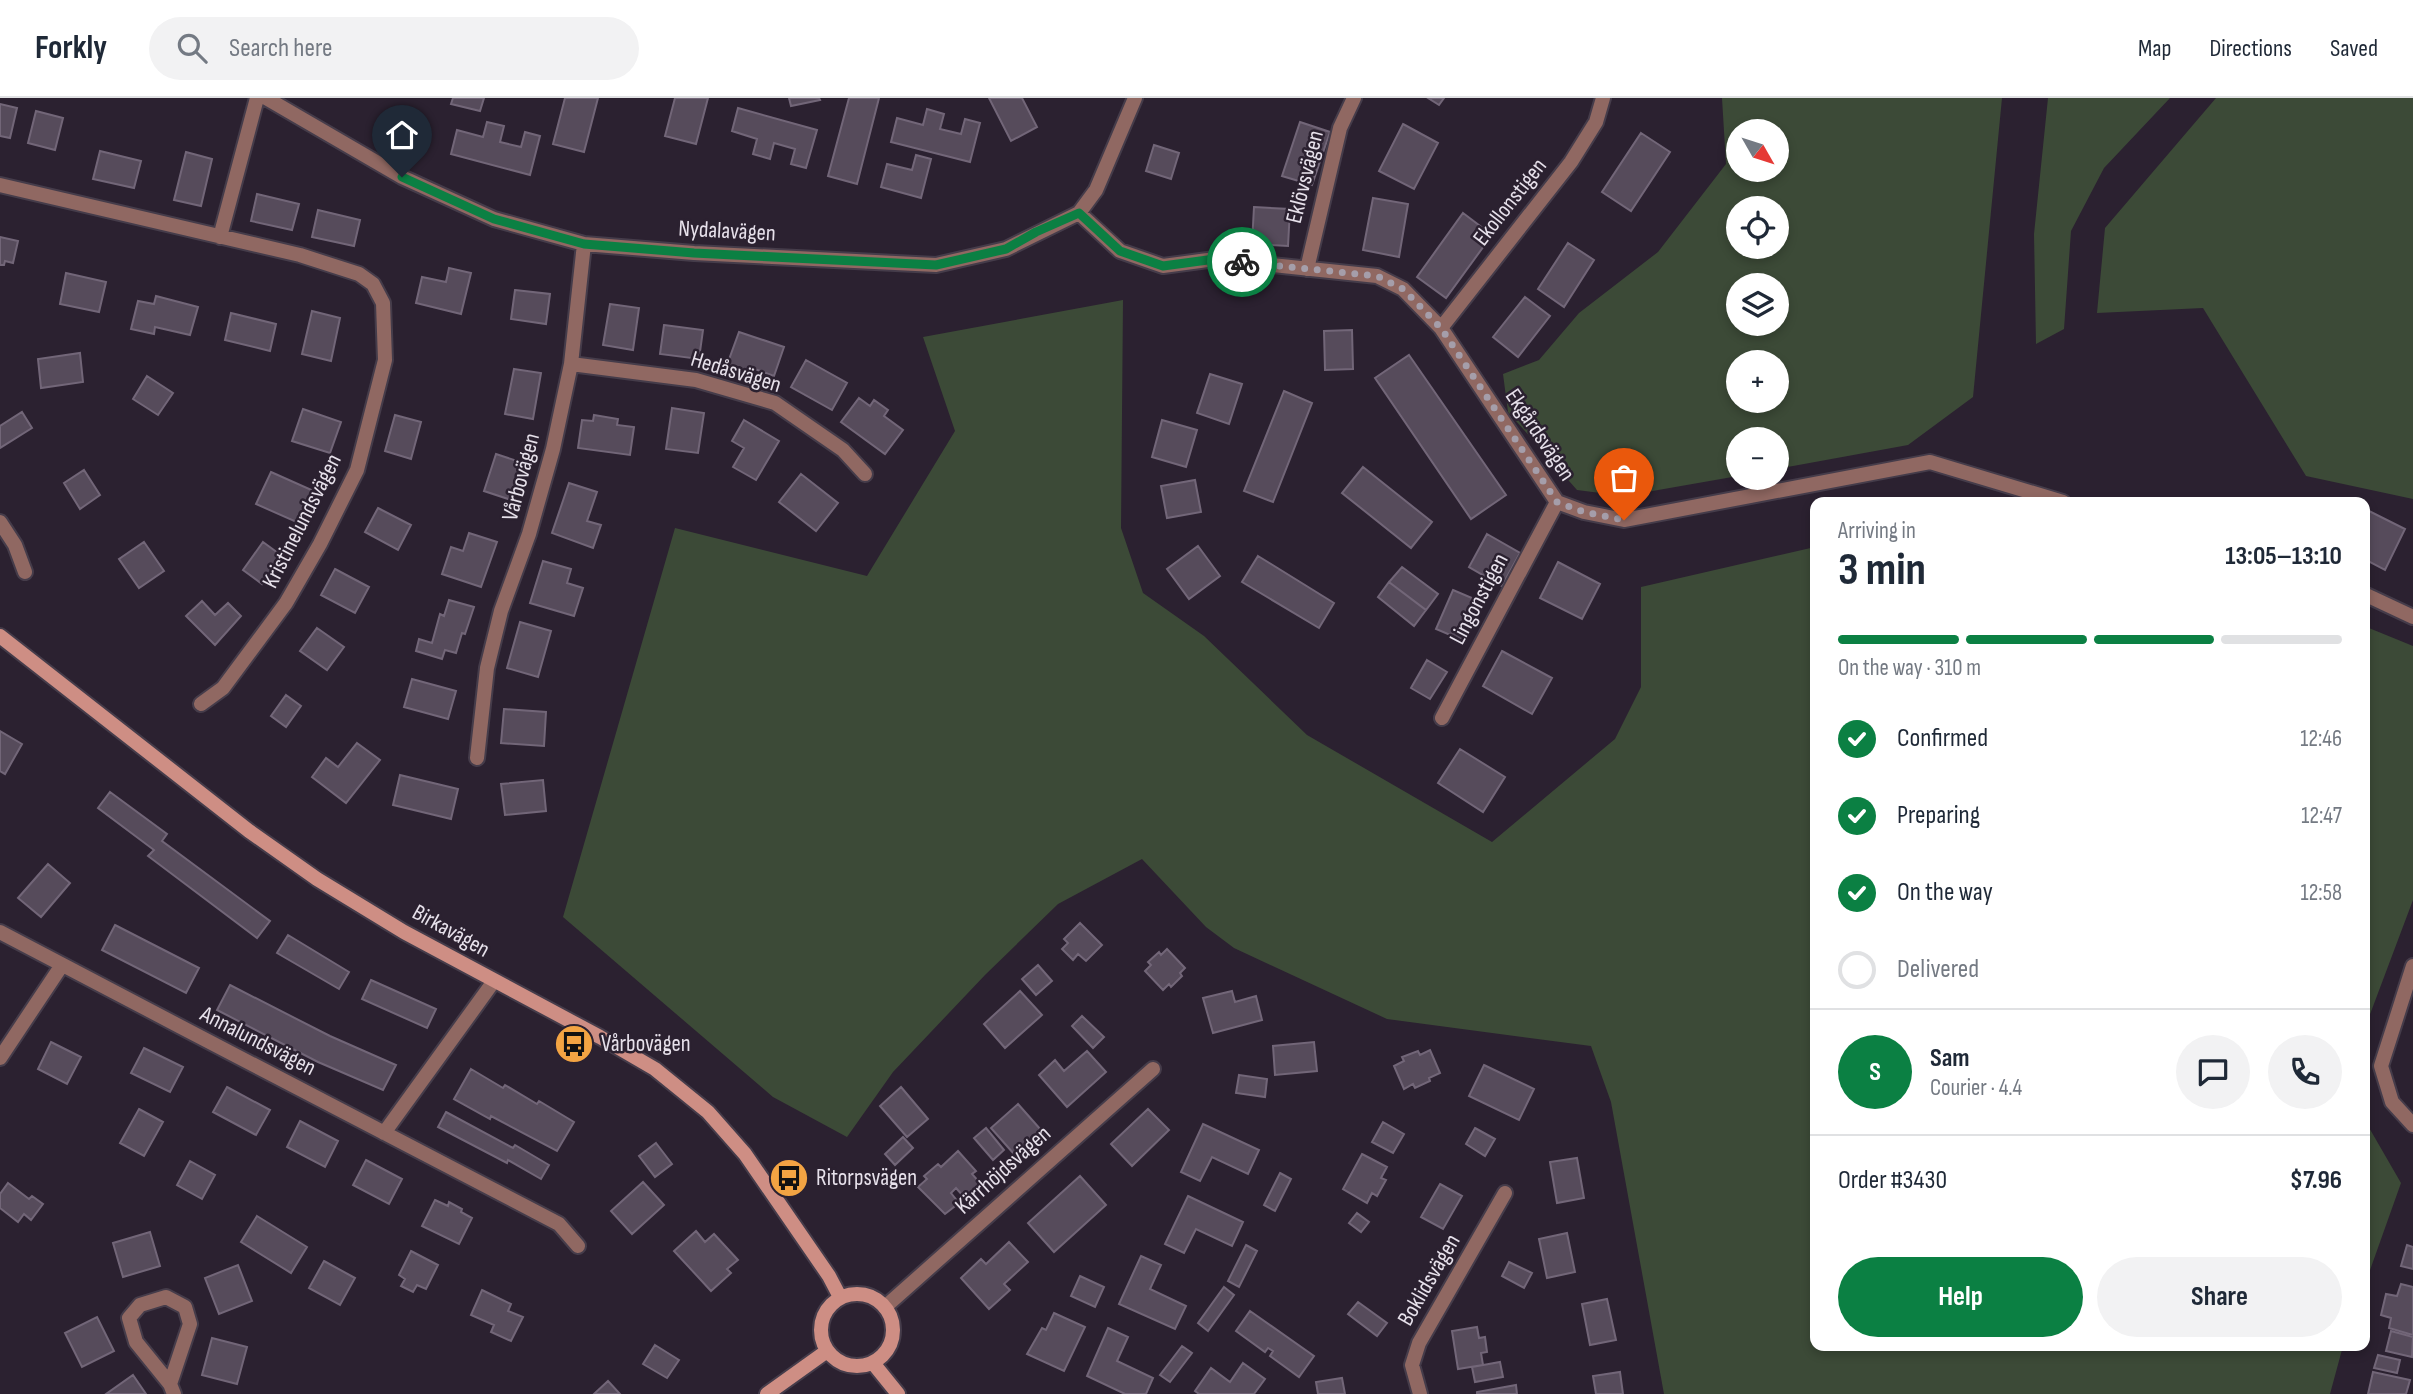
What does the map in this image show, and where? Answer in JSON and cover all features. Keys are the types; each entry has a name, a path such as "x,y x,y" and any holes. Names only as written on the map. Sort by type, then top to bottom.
{"street":[{"path":"220,237 257,98"},
{"name":"Nydalavägen","path":"266,98 402,177 471,209 494,219 584,244 694,253 936,265 1006,249 1079,213"},
{"path":"1079,213 1096,190 1135,98"},
{"name":"Eklövsvägen","path":"1307,269 1340,128 1354,98"},
{"name":"Ekollonstigen","path":"1441,328 1571,162 1597,122 1603,98"},
{"name":"Kristinelundsvägen","path":"0,185 300,255 359,274 373,284 383,303 385,360 357,470 320,544 286,603 223,688 201,704"},
{"name":"Ekgårdsvägen","path":"1079,213 1120,251 1163,266 1215,259 1377,276 1403,289 1441,328 1557,502 1584,512 1624,520 1930,462 2046,497"},
{"name":"Vårbovägen","path":"477,758 488,668 500,611 529,534 554,449 571,364 584,244"},
{"name":"Hedåsvägen","path":"571,364 696,380 775,403 843,450 865,474"},
{"name":"Lingonstigen","path":"1442,718 1557,502"},
{"path":"0,522 15,545 25,572"},
{"path":"2370,597 2413,617"},
{"name":"Birkavägen","path":"0,636 249,831 306,871 404,932 655,1069 708,1112 745,1154 830,1276 840,1297"},
{"path":"0,932 62,965 0,1058"},
{"name":"Annalundsvägen","path":"62,965 559,1224 578,1246"},
{"path":"2413,966 2381,1066 2392,1102 2413,1125"},
{"path":"384,1133 494,981"},
{"name":"Kärrhöjdsvägen","path":"885,1307 1153,1069"},
{"name":"Boklidsvägen","path":"1420,1394 1412,1365 1419,1343 1505,1193"},
{"path":"861,1294 874,1298 885,1307 892,1321 893,1333 887,1350 873,1363 848,1365 827,1351 821,1338 821,1321 829,1306 840,1297 861,1294"},
{"path":"166,1297 185,1307 190,1324 172,1389 136,1342 129,1318 140,1305 166,1297"},
{"path":"767,1394 827,1351"},
{"path":"873,1363 898,1394"}],"green space":[{"path":"1722,98 2002,98 1973,397 1908,445 1789,467 1789,427 1726,427 1726,478 1624,496 1577,490 1508,412 1503,374 1539,360 1579,313 1658,252 1726,164"},
{"path":"2048,98 2170,98 2104,168 2071,231 2064,329 2036,344 2034,234"},
{"path":"2216,98 2413,98 2413,499 2306,476 2203,308 2097,313 2105,228"},
{"path":"1123,300 1121,528 1143,593 1204,636 1307,735 1492,842 1615,739 1641,687 1641,587 1810,548 1810,1351 2342,1351 2330,1394 1664,1394 1611,1102 1591,1046 1387,1019 1234,948 1206,927 1142,859 1058,904 985,975 893,1072 847,1137 773,1097 563,917 675,528 867,576 955,431 923,337"},
{"path":"2370,628 2413,646 2413,900 2370,1014"},
{"path":"2370,1129 2401,1183 2370,1270"}],"building":[{"path":"453,98 484,98 480,111 451,104"},
{"path":"565,98 598,98 584,152 553,144"},
{"path":"675,98 708,98 696,144 665,136"},
{"path":"789,98 819,98 820,100 791,106"},
{"path":"849,98 879,98 857,184 828,176"},
{"path":"989,98 1022,98 1037,127 1011,141"},
{"path":"1428,98 1444,98 1439,105"},
{"path":"0,104 17,108 10,138 0,136"},
{"path":"738,108 817,130 806,168 791,164 795,149 774,143 770,159 753,154 757,139 732,131"},
{"path":"927,109 944,114 940,129 961,134 965,119 980,123 970,162 891,142 897,118 923,125"},
{"path":"36,111 63,118 55,150 28,143"},
{"path":"487,122 504,126 500,142 521,147 525,132 540,136 530,175 451,154 457,130 483,137"},
{"path":"1300,122 1330,132 1312,185 1282,176"},
{"path":"1403,124 1438,143 1414,189 1379,171"},
{"path":"1641,133 1670,152 1631,211 1602,192"},
{"path":"1154,145 1179,153 1171,179 1146,171"},
{"path":"100,151 141,161 134,188 93,179"},
{"path":"186,152 212,159 201,206 174,200"},
{"path":"916,155 931,159 921,198 881,187 887,164 912,170"},
{"path":"257,194 299,204 292,230 251,221"},
{"path":"1373,198 1408,204 1399,257 1363,250"},
{"path":"1254,207 1290,209 1288,246 1252,244"},
{"path":"318,210 360,220 354,246 312,237"},
{"path":"1463,213 1492,235 1446,298 1417,277"},
{"path":"0,237 18,241 13,263 5,261 4,265 0,265"},
{"path":"1568,243 1594,260 1564,307 1538,289"},
{"path":"449,268 471,273 461,314 416,303 422,277 446,282"},
{"path":"66,273 106,282 99,312 60,304"},
{"path":"515,290 550,294 546,324 511,319"},
{"path":"156,296 198,307 190,335 155,327 154,334 131,329 138,301 154,304"},
{"path":"1525,297 1550,316 1518,357 1493,337"},
{"path":"610,304 639,308 633,350 603,345"},
{"path":"312,311 340,318 331,361 302,354"},
{"path":"231,313 276,324 270,351 225,340"},
{"path":"664,325 703,330 699,359 660,354"},
{"path":"1352,330 1353,369 1325,370 1324,331"},
{"path":"739,332 784,347 774,376 752,368 750,373 727,365"},
{"path":"80,353 83,382 41,388 38,359"},
{"path":"1409,355 1506,495 1471,519 1375,378"},
{"path":"806,360 847,383 832,410 791,387"},
{"path":"514,369 541,373 533,419 505,414"},
{"path":"1210,374 1242,384 1229,424 1197,413"},
{"path":"147,376 173,393 158,415 133,399"},
{"path":"1284,391 1312,403 1273,502 1244,491"},
{"path":"859,398 870,406 874,400 888,410 884,416 903,430 885,454 841,422"},
{"path":"672,408 704,413 698,453 666,449"},
{"path":"303,409 341,422 330,453 292,441"},
{"path":"22,412 32,428 0,448 0,426"},
{"path":"395,415 421,422 411,459 385,451"},
{"path":"594,415 618,419 617,425 634,427 630,455 578,448 582,420 593,421"},
{"path":"744,420 779,441 756,480 733,467 744,448 732,441"},
{"path":"1162,420 1197,430 1186,467 1152,457"},
{"path":"496,454 523,463 511,500 484,491"},
{"path":"1363,467 1432,522 1411,548 1342,493"},
{"path":"84,470 100,495 80,509 64,483"},
{"path":"271,472 316,492 301,524 256,504"},
{"path":"801,474 838,503 816,531 779,502"},
{"path":"1195,480 1201,512 1167,518 1161,486"},
{"path":"569,483 597,492 587,521 601,525 593,548 552,533"},
{"path":"378,508 411,525 398,550 365,532"},
{"path":"2370,512 2405,529 2385,570 2370,562"},
{"path":"469,533 497,542 481,587 442,574 451,547 463,551"},
{"path":"1487,534 1520,553 1502,586 1469,567"},
{"path":"144,542 164,571 139,588 119,559"},
{"path":"263,542 282,556 262,584 243,570"},
{"path":"1198,546 1220,576 1189,599 1167,569"},
{"path":"1258,556 1334,603 1319,628 1242,582"},
{"path":"543,561 571,569 567,583 583,588 574,616 530,603"},
{"path":"1558,562 1600,584 1582,619 1540,598"},
{"path":"1402,567 1438,594 1426,610 1389,582"},
{"path":"335,569 369,587 355,613 321,595"},
{"path":"1389,582 1426,610 1414,626 1378,597"},
{"path":"1453,590 1479,601 1462,640 1436,629"},
{"path":"449,600 474,607 456,653 445,650 442,659 416,651 419,639 432,643 440,614 444,616"},
{"path":"202,601 215,615 228,603 241,616 215,645 186,616"},
{"path":"520,622 551,631 538,677 507,668"},
{"path":"317,628 344,647 327,670 300,651"},
{"path":"1502,651 1552,678 1532,714 1483,686"},
{"path":"1427,660 1447,672 1430,699 1411,688"},
{"path":"412,679 456,691 448,719 404,707"},
{"path":"286,695 301,706 286,727 271,716"},
{"path":"504,709 546,712 544,746 501,743"},
{"path":"0,731 22,744 5,774 0,771"},
{"path":"357,743 380,760 346,803 312,777 326,758 338,767"},
{"path":"1460,749 1505,777 1483,812 1438,783"},
{"path":"400,775 458,789 451,819 393,805"},
{"path":"543,780 546,811 505,815 501,784"},
{"path":"110,792 167,834 162,841 270,921 257,938 148,856 154,850 98,808"},
{"path":"48,864 70,883 41,917 18,898"},
{"path":"1080,923 1102,945 1086,961 1078,954 1073,960 1062,949 1068,943 1064,939"},
{"path":"115,925 199,968 186,993 102,950"},
{"path":"288,935 349,972 339,989 277,953"},
{"path":"1167,949 1185,968 1180,973 1182,976 1171,987 1169,984 1163,990 1145,971 1151,965 1148,962"},
{"path":"1038,965 1052,981 1036,995 1022,979"},
{"path":"371,980 436,1009 427,1028 362,999"},
{"path":"230,985 330,1036 396,1065 383,1090 318,1062 217,1010"},
{"path":"1020,991 1042,1015 1005,1048 984,1024"},
{"path":"1232,991 1235,1002 1256,996 1262,1020 1213,1033 1203,998"},
{"path":"1082,1016 1104,1037 1093,1048 1072,1026"},
{"path":"51,1042 81,1057 67,1084 38,1069"},
{"path":"1314,1042 1317,1071 1275,1075 1273,1046"},
{"path":"144,1048 183,1067 170,1092 131,1073"},
{"path":"1430,1050 1440,1073 1415,1088 1413,1084 1404,1089 1394,1066 1404,1061 1402,1057 1418,1051 1420,1055"},
{"path":"1087,1051 1106,1072 1067,1107 1039,1075 1055,1060 1064,1071"},
{"path":"1484,1065 1534,1089 1519,1120 1469,1096"},
{"path":"471,1069 537,1104 539,1101 574,1122 557,1151 454,1099"},
{"path":"1239,1075 1267,1079 1265,1097 1236,1093"},
{"path":"227,1087 270,1110 256,1135 213,1112"},
{"path":"901,1087 928,1119 907,1137 880,1106"},
{"path":"1018,1104 1041,1130 1014,1154 991,1128"},
{"path":"139,1109 163,1122 144,1156 120,1143"},
{"path":"1148,1109 1169,1130 1132,1166 1111,1144"},
{"path":"446,1112 513,1148 515,1145 549,1165 541,1179 438,1127"},
{"path":"300,1121 338,1141 325,1167 287,1147"},
{"path":"1383,1122 1404,1134 1393,1153 1372,1142"},
{"path":"1203,1124 1259,1150 1248,1174 1212,1157 1200,1181 1181,1172"},
{"path":"986,1128 1004,1150 993,1160 974,1138"},
{"path":"1475,1128 1495,1139 1485,1156 1466,1144"},
{"path":"903,1137 913,1148 895,1165 885,1154"},
{"path":"656,1143 672,1164 655,1177 639,1156"},
{"path":"958,1151 976,1171 972,1174 980,1183 964,1197 956,1188 951,1193 959,1203 945,1214 918,1187 927,1179 924,1176 938,1164 941,1167"},
{"path":"1362,1154 1387,1167 1381,1178 1386,1180 1377,1196 1372,1193 1367,1203 1343,1189"},
{"path":"1577,1158 1584,1198 1557,1203 1550,1162"},
{"path":"366,1160 402,1179 389,1204 353,1185"},
{"path":"190,1161 215,1175 202,1199 177,1185"},
{"path":"1280,1173 1291,1179 1275,1211 1264,1205"},
{"path":"1080,1176 1106,1205 1054,1252 1028,1223"},
{"path":"643,1182 664,1205 632,1234 611,1211"},
{"path":"8,1183 29,1199 32,1196 43,1204 31,1220 24,1214 18,1222 0,1208 0,1194"},
{"path":"1440,1184 1462,1196 1443,1229 1421,1217"},
{"path":"1188,1196 1243,1222 1232,1246 1196,1229 1184,1253 1165,1244"},
{"path":"435,1200 448,1206 449,1202 472,1218 459,1244 422,1226"},
{"path":"1357,1213 1369,1222 1361,1232 1349,1223"},
{"path":"257,1216 307,1247 291,1273 241,1242"},
{"path":"696,1231 705,1242 714,1234 738,1260 727,1269 731,1273 711,1291 674,1251"},
{"path":"150,1232 160,1266 123,1277 113,1243"},
{"path":"1567,1233 1575,1272 1547,1278 1539,1239"},
{"path":"1009,1242 1028,1262 1004,1284 1010,1290 989,1309 961,1278 981,1259 986,1264"},
{"path":"1246,1245 1257,1251 1239,1287 1228,1281"},
{"path":"2407,1245 2413,1247 2413,1269 2401,1266"},
{"path":"411,1251 438,1265 426,1289 417,1285 413,1292 401,1286 405,1279 399,1275"},
{"path":"1141,1256 1161,1265 1150,1289 1186,1306 1175,1329 1119,1304"},
{"path":"324,1261 355,1278 340,1305 309,1288"},
{"path":"1509,1262 1532,1273 1524,1288 1502,1276"},
{"path":"238,1265 252,1301 219,1314 205,1278"},
{"path":"1080,1276 1104,1287 1095,1307 1071,1296"},
{"path":"2401,1284 2413,1287 2413,1335 2389,1328 2391,1318 2381,1315 2386,1294 2397,1296"},
{"path":"1224,1287 1234,1295 1208,1331 1198,1323"},
{"path":"482,1290 511,1304 508,1311 523,1317 511,1341 491,1332 494,1325 471,1315"},
{"path":"1607,1299 1616,1340 1590,1345 1582,1304"},
{"path":"1358,1302 1387,1323 1377,1336 1348,1314"},
{"path":"1250,1311 1314,1356 1299,1377 1270,1356 1273,1351 1268,1348 1265,1352 1236,1331"},
{"path":"1054,1313 1085,1327 1064,1371 1027,1354 1042,1328 1046,1330"},
{"path":"97,1317 114,1351 82,1367 65,1333"},
{"path":"1477,1327 1479,1338 1485,1337 1487,1352 1481,1353 1483,1365 1458,1369 1452,1331"},
{"path":"1108,1328 1128,1337 1117,1361 1153,1378 1146,1394 1125,1394 1087,1376"},
{"path":"2391,1331 2413,1337 2412,1357 2386,1351"},
{"path":"212,1338 247,1347 237,1384 202,1375"},
{"path":"655,1345 679,1360 667,1378 643,1364"},
{"path":"1182,1346 1192,1353 1170,1382 1160,1375"},
{"path":"2378,1355 2400,1360 2397,1373 2374,1368"},
{"path":"1500,1362 1503,1377 1475,1382 1472,1367"},
{"path":"1243,1363 1265,1379 1254,1394 1199,1394 1195,1391 1211,1368 1230,1382"},
{"path":"1620,1372 1623,1394 1596,1394 1593,1376"},
{"path":"2373,1372 2410,1380 2406,1394 2368,1394"},
{"path":"133,1375 146,1394 106,1394"},
{"path":"1342,1378 1345,1394 1318,1394 1316,1382"},
{"path":"608,1381 620,1394 594,1394"},
{"path":"1516,1385 1517,1394 1477,1394 1477,1392"}],"way so far":[{"path":"1242,262 1377,276 1403,289 1441,328 1557,502 1584,512 1624,520"}],"place":[{"name":"Vårbovägen","path":"574,1044"},
{"name":"Ritorpsvägen","path":"789,1178"}],"route":[{"path":"402,177 494,219 584,244 694,253 936,265 1006,249 1079,213 1120,251 1163,266 1215,259 1242,262"}]}
